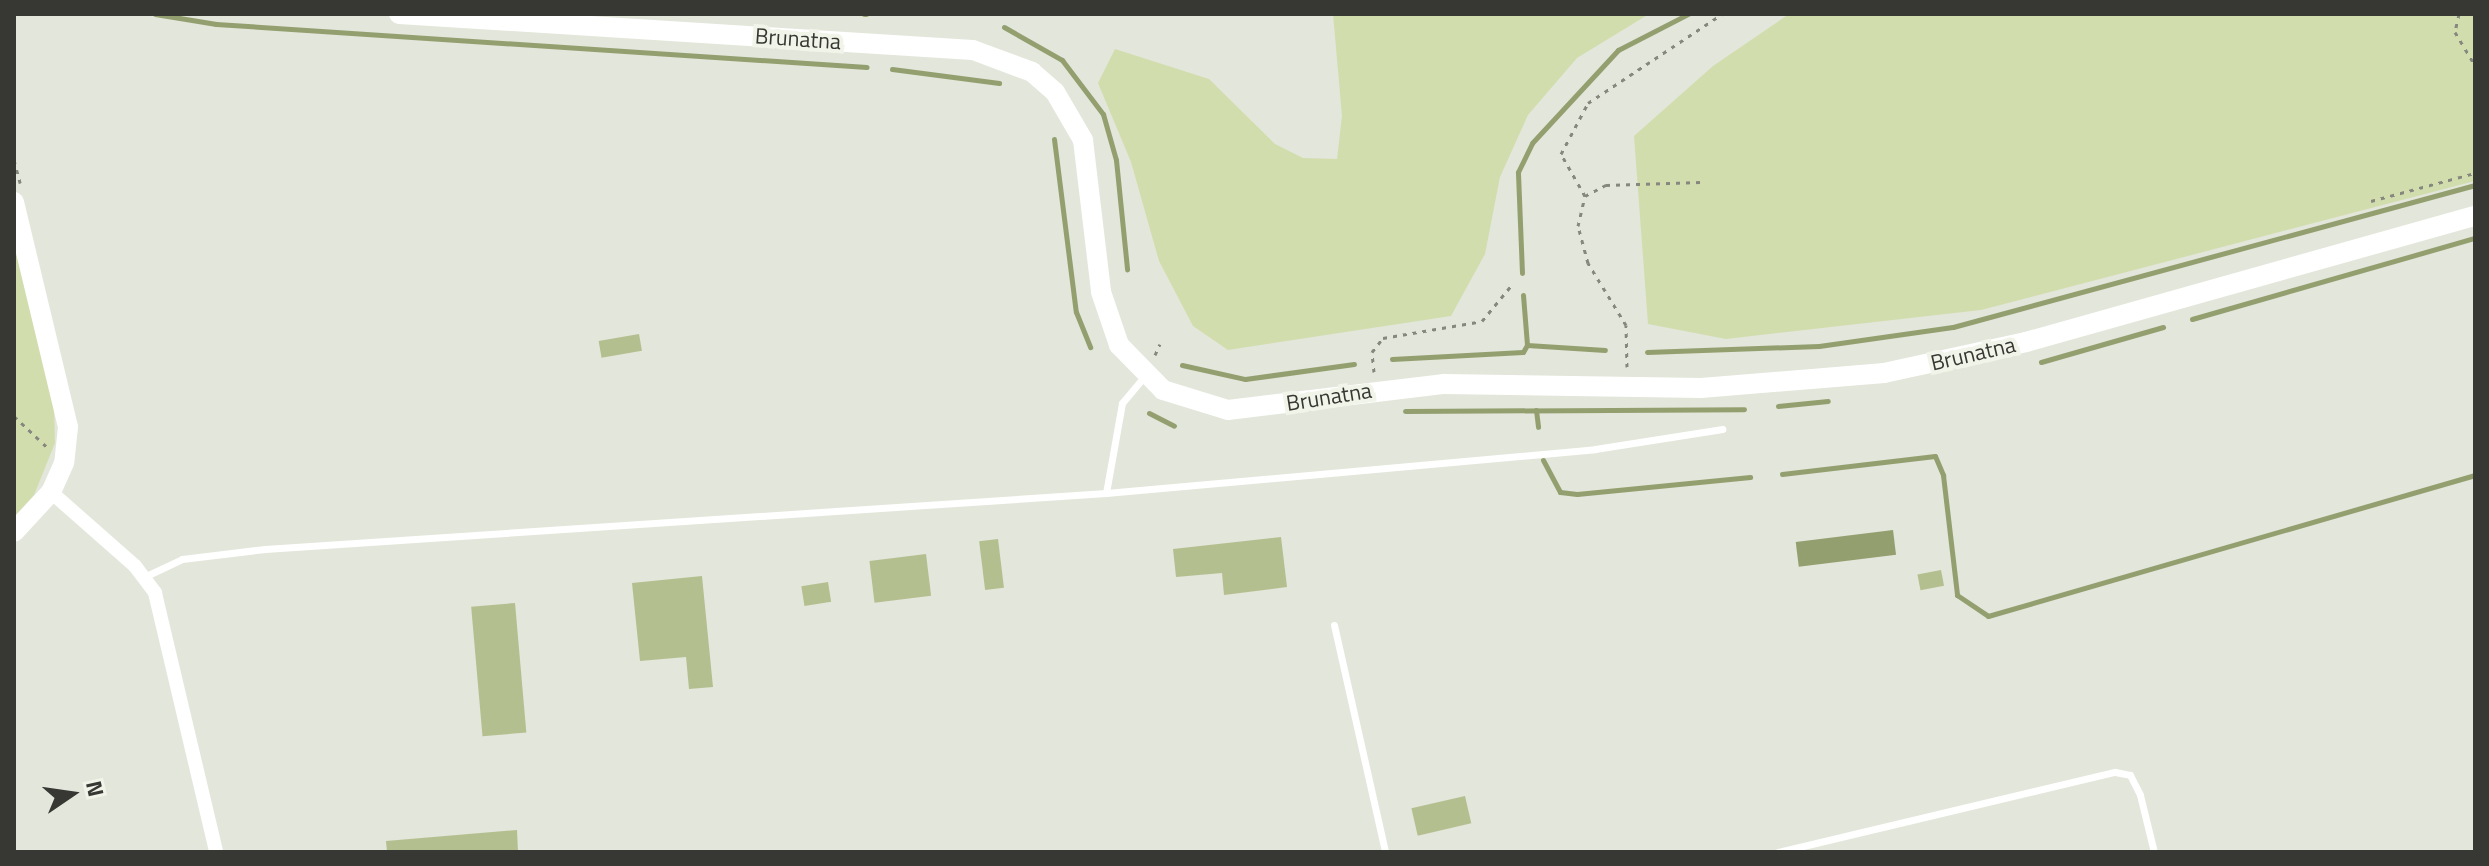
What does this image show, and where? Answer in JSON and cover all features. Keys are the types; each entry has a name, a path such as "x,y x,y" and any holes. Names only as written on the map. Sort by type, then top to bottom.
{"street":[{"name":"Brunatna","path":"399,14 973,50 1032,72 1055,92 1083,140 1108,320 1148,370 1186,401 1228,410 1444,384 1761,386 1957,359 2475,216"},
{"path":"14,202 64,396 64,463 51,492 14,532"},
{"path":"51,492 144,577 161,611 216,852"}],"lane":[{"path":"1106,493 1122,403 1148,370"},
{"path":"144,577 182,559 265,549 1106,493 1595,449 1722,429"},
{"path":"1334,625 1385,852"},
{"path":"1778,852 2115,772 2130,775 2140,795 2154,852"}],"path":[{"path":"1627,387 1626,325 1588,263 1578,226 1585,196 1561,154 1588,103 1722,14"},
{"path":"2459,14 2455,32 2475,65"},
{"path":"2371,201 2475,173"},
{"path":"1585,196 1606,185 1701,182"},
{"path":"1375,377 1372,352 1383,338 1482,321 1511,286"},
{"path":"1146,356 1148,370"},
{"path":"1364,378 1388,376"},
{"path":"14,416 64,463"}],"shaded area":[{"path":"1333,14 1649,14 1577,58 1528,115 1500,177 1485,254 1451,316 1228,350 1193,326 1159,261 1131,162 1098,83 1115,49 1209,79 1275,144 1303,158 1337,159 1342,116"},
{"path":"1789,14 2475,14 2475,181 1981,310 1726,339 1648,324 1634,136 1713,66"},
{"path":"14,244 54,406 55,443 34,495 14,517"},
{"path":"1893,530 1896,555 1799,567 1796,542"}],"building":[{"path":"639,334 642,351 602,358 599,341"},
{"path":"1281,537 1287,587 1224,595 1222,573 1176,577 1173,549"},
{"path":"998,539 1004,588 985,590 979,541"},
{"path":"926,554 931,596 875,603 869,561"},
{"path":"1941,570 1944,586 1920,590 1917,575"},
{"path":"702,576 713,687 689,689 686,657 640,661 632,583"},
{"path":"828,582 831,602 804,606 801,586"},
{"path":"515,603 526,733 482,736 471,607"},
{"path":"1465,796 1471,823 1418,836 1411,808"},
{"path":"517,830 518,852 387,852 386,841"}],"waterway":[{"path":"155,14 216,24 867,67"},
{"path":"1522,273 1518,172 1532,143 1618,50 1688,14"},
{"path":"1004,27 1062,60 1103,114 1116,160 1127,269"},
{"path":"892,69 999,83"},
{"path":"1054,139 1076,312 1090,347"},
{"path":"1647,352 1819,346 1953,327 2475,185"},
{"path":"2192,319 2475,238"},
{"path":"1523,295 1527,345"},
{"path":"2041,362 2163,327"},
{"path":"1392,359 1523,352 1527,345 1605,350"},
{"path":"1182,365 1245,379 1354,364"},
{"path":"1778,406 1828,401"},
{"path":"1405,411 1744,409"},
{"path":"1536,410 1538,427"},
{"path":"1149,413 1174,426"},
{"path":"1782,474 1935,456 1943,475 1957,595 1988,616 2475,475"},
{"path":"1543,460 1560,492 1577,494 1750,477"}]}
